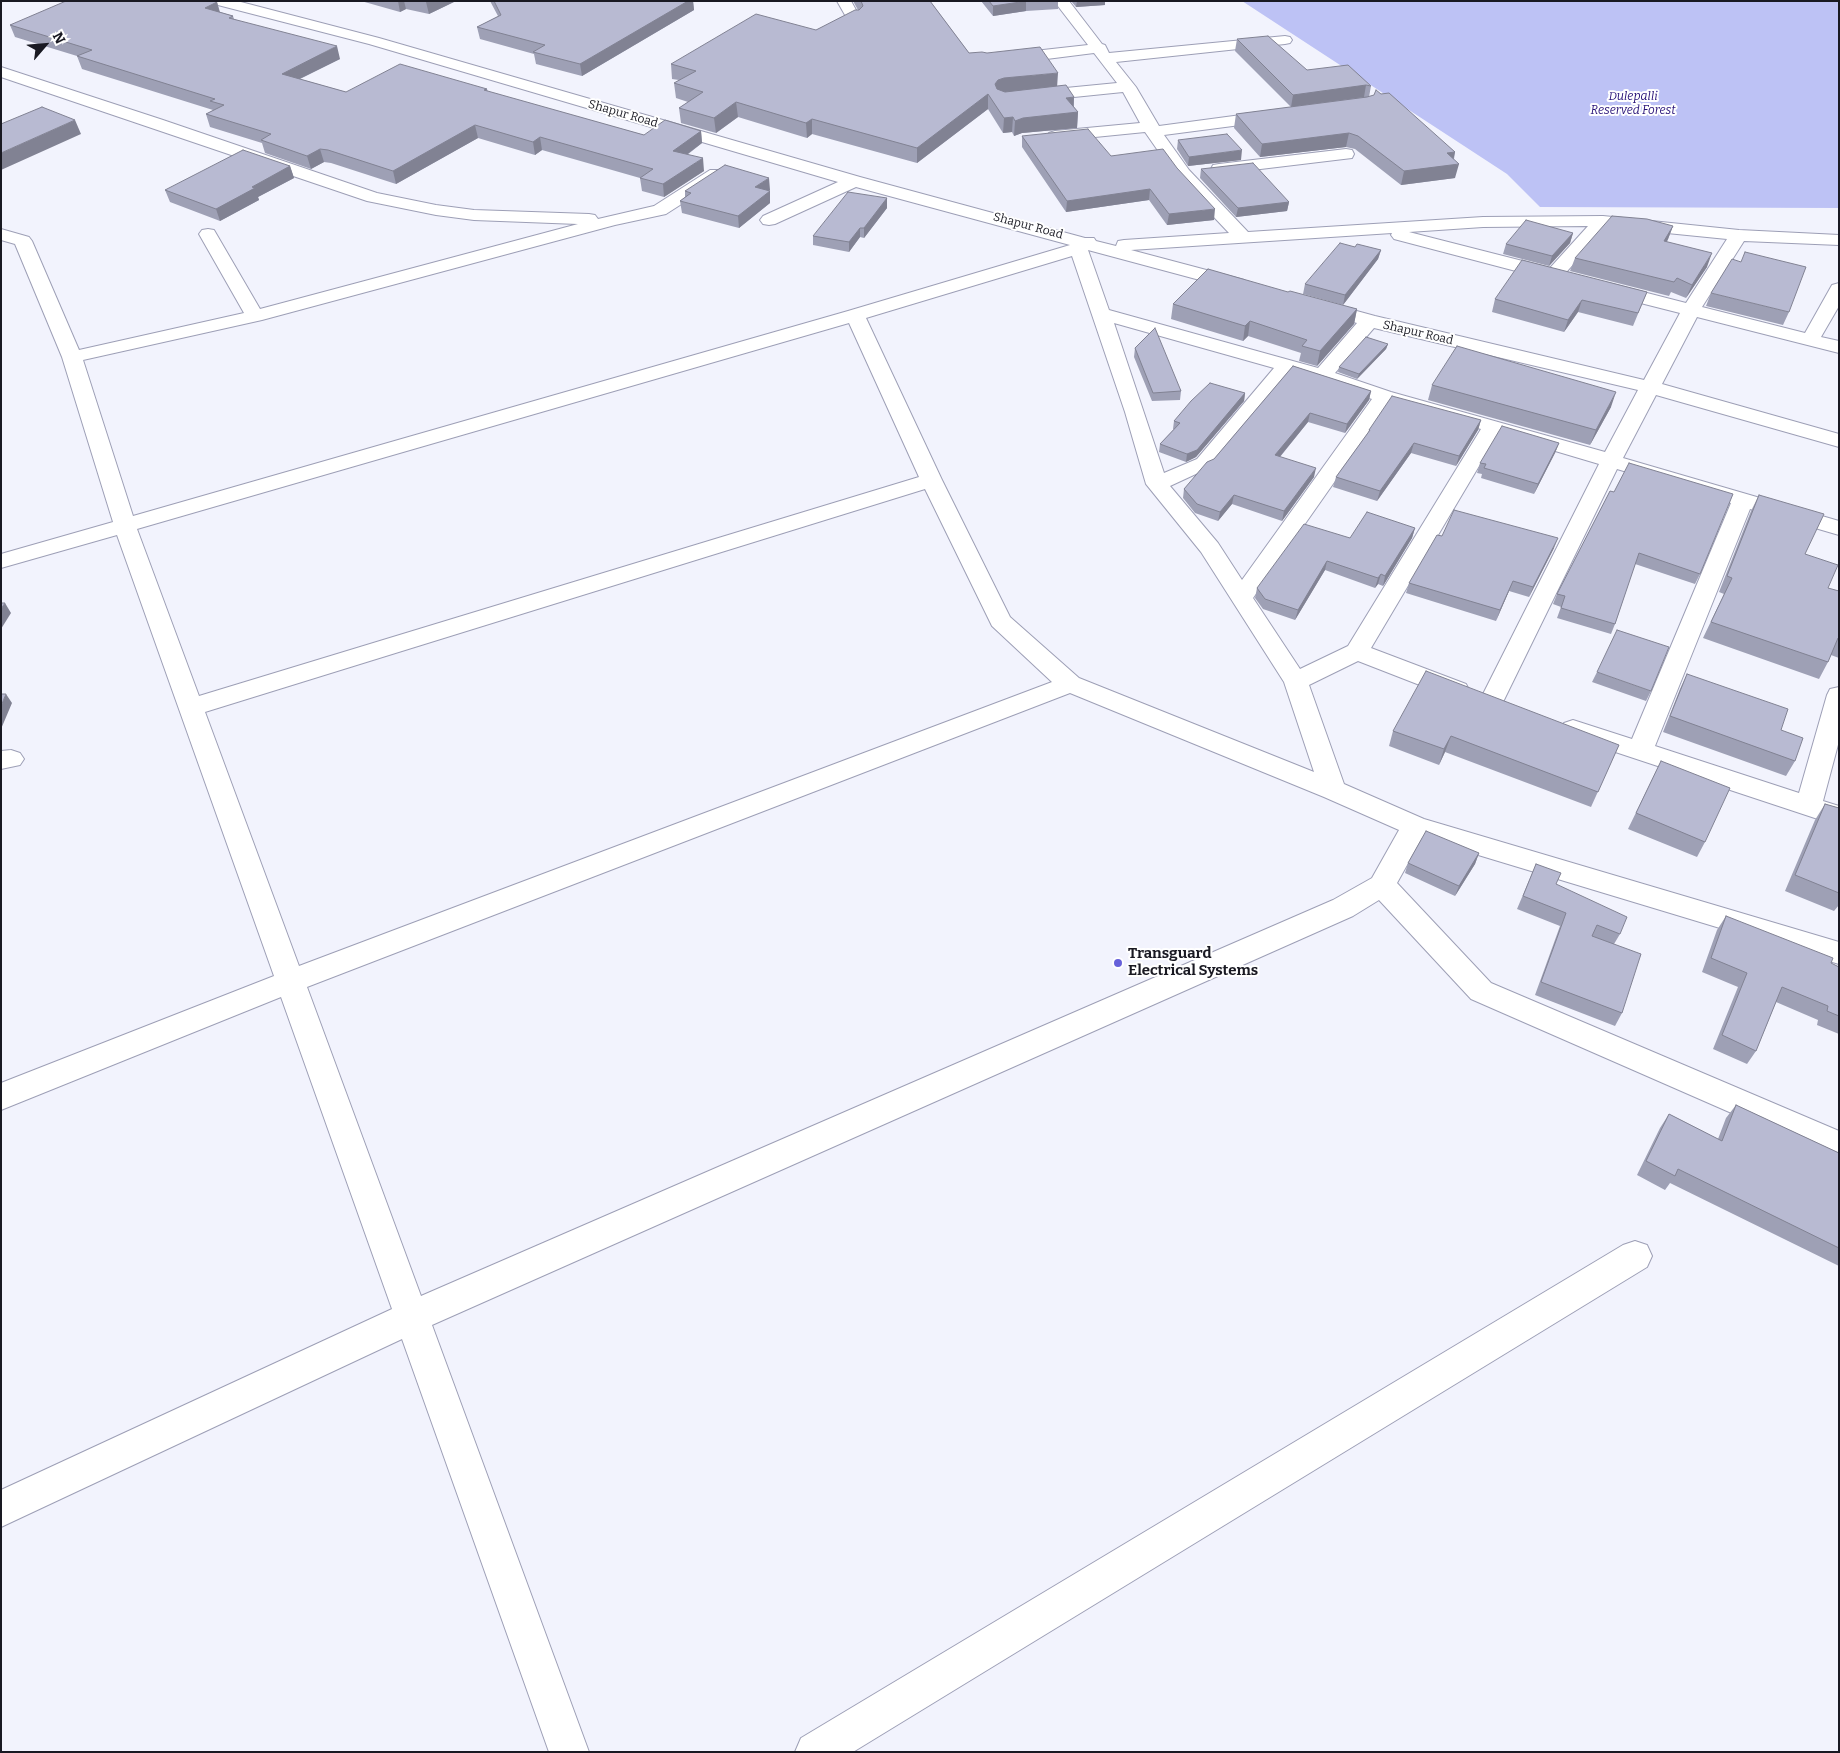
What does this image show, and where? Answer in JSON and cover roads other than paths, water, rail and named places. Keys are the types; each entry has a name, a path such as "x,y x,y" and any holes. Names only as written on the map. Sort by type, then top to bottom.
{"street":[{"name":"Shapur Road","path":"219,1 254,5 854,181 1090,246 1256,289"},
{"path":"844,1 854,19"},
{"path":"1061,1 1128,86 1152,130 1183,174 1244,238"},
{"path":"996,60 1285,40"},
{"path":"1,72 373,197 436,210 474,214 534,215 613,220"},
{"path":"1023,98 1128,86"},
{"path":"1042,138 1152,130 1288,114"},
{"path":"72,358 254,316 613,220 660,210 751,151"},
{"path":"1183,174 1346,154"},
{"path":"769,220 854,181"},
{"path":"1554,275 1603,221"},
{"path":"1,561 1090,246 1483,222 1603,221 1739,235 1839,240"},
{"path":"1374,228 1572,280"},
{"path":"1,234 23,241 72,358 124,525 192,707 569,1752"},
{"path":"208,234 254,316"},
{"path":"1357,652 1500,705 1611,461 1691,310 1739,235"},
{"path":"1090,246 1103,314 1157,484 1210,548 1296,681 1333,790"},
{"path":"1590,284 1839,347"},
{"path":"1810,340 1839,289"},
{"name":"Shapur Road","path":"1304,303 1370,321 1650,387 1839,440"},
{"path":"1103,314 1322,375 1384,396 1493,426 1839,528"},
{"path":"855,315 930,480 1000,621 1070,684 1333,790 1414,826 1839,953"},
{"path":"1322,375 1370,321"},
{"path":"1157,484 1204,463 1286,366"},
{"path":"1241,598 1384,396"},
{"path":"1296,681 1357,652 1493,426"},
{"path":"192,707 930,480"},
{"path":"1640,751 1743,500"},
{"path":"1,1097 291,981 1070,684"},
{"path":"1808,806 1839,695"},
{"path":"1547,721 1839,816"},
{"path":"1,1509 412,1317 1343,908 1382,885 1414,826"},
{"path":"1382,885 1481,991 1839,1146"},
{"path":"815,1752 1635,1256"}],"place":[{"name":"Transguard Electrical Systems","path":"1118,963"}],"park label":[{"name":"Dulepalli Reserved Forest","path":"1633,104"}]}
